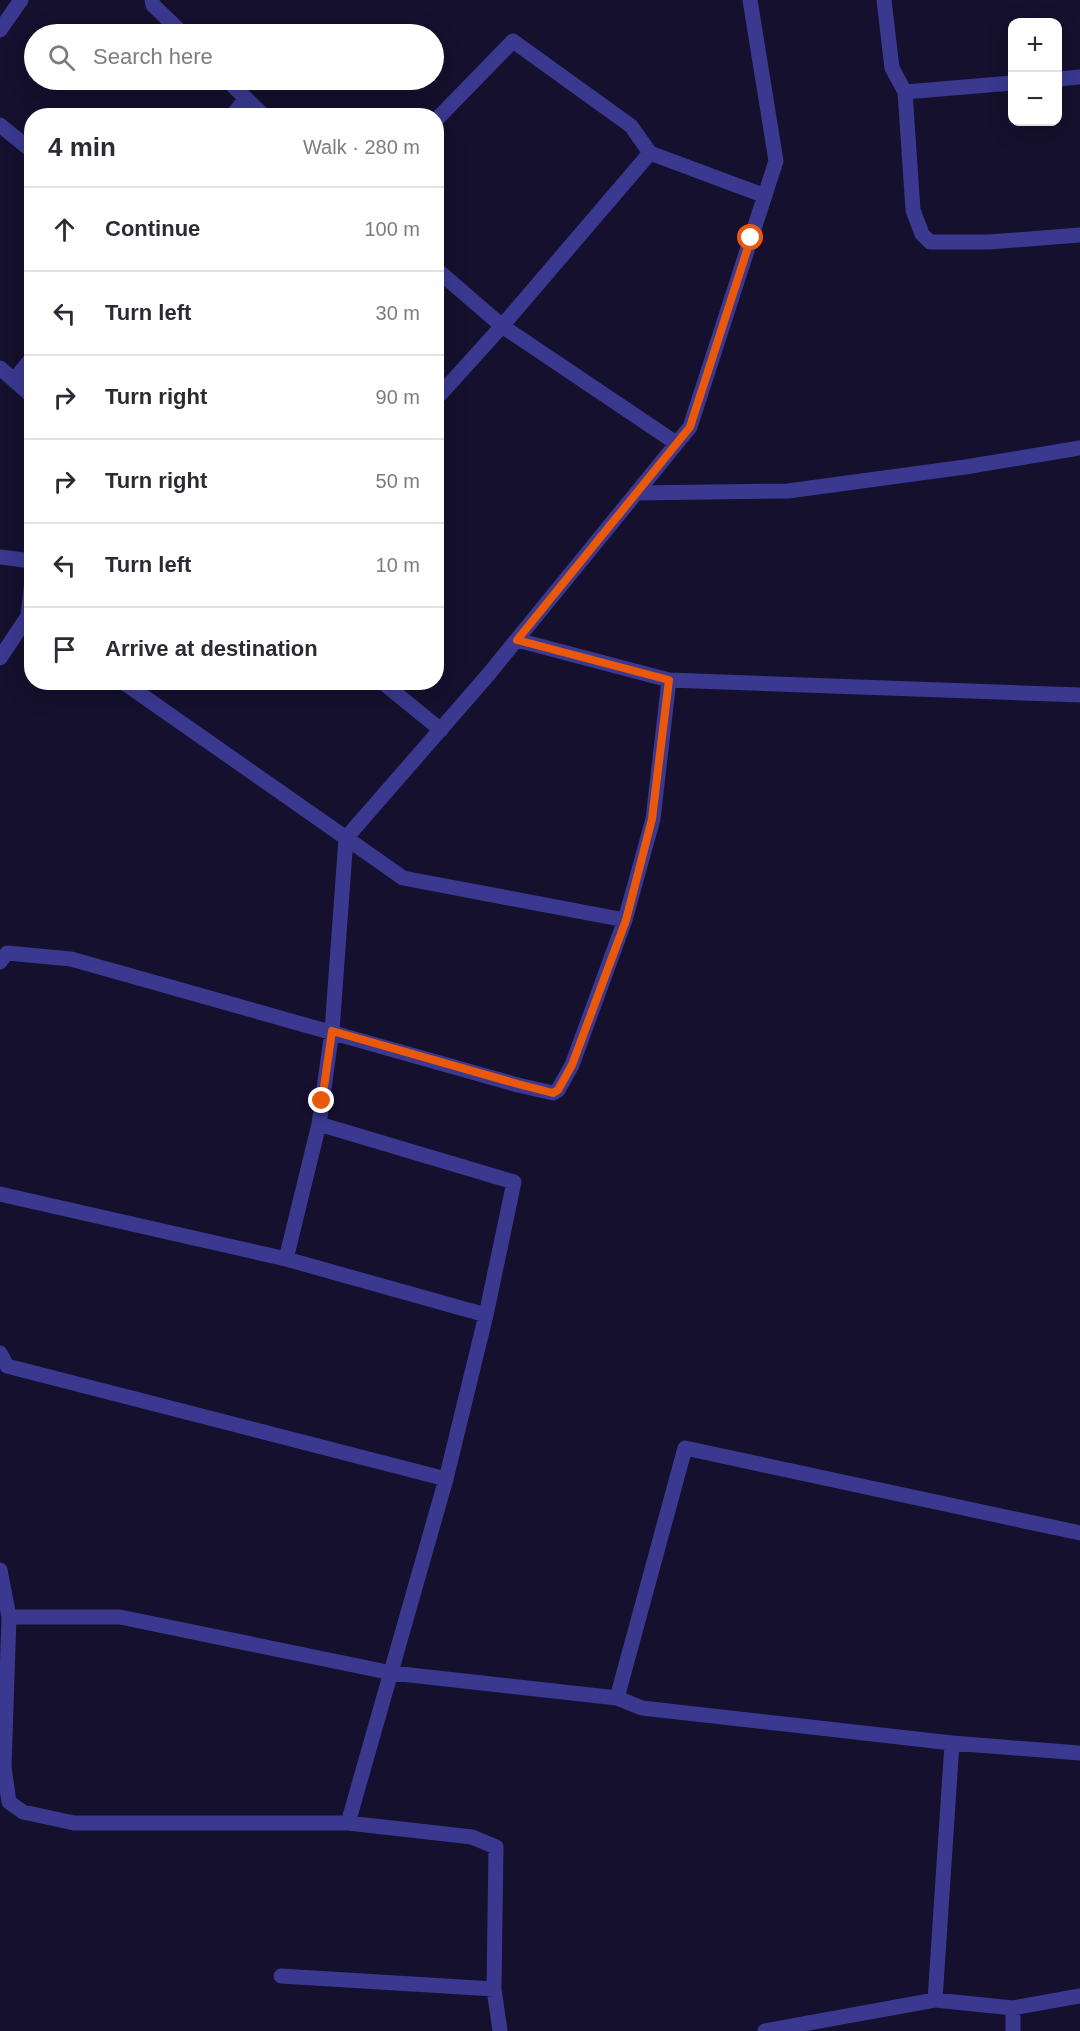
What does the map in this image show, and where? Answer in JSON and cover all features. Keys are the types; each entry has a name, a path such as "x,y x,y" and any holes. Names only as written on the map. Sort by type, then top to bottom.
{"street":[{"path":"0,30 21,0"},
{"path":"152,0 153,5 173,24"},
{"path":"286,1259 319,1124 332,1031 346,838 517,640 690,427 777,161 750,0"},
{"path":"884,0 892,68 905,92 914,210 921,234 930,242 989,242 1080,235"},
{"path":"444,112 513,41 631,126 650,153 765,196"},
{"path":"1062,79 1080,77"},
{"path":"905,92 1008,82"},
{"path":"238,90 256,108"},
{"path":"238,108 246,98"},
{"path":"0,124 24,144"},
{"path":"444,390 650,153"},
{"path":"444,275 502,326 676,443"},
{"path":"0,368 24,389"},
{"path":"14,380 24,368"},
{"path":"636,493 788,491 965,467 1080,448"},
{"path":"0,557 24,560"},
{"path":"0,658 24,625"},
{"path":"517,640 669,680 1080,695"},
{"path":"0,962 7,953 71,959 553,1093 558,1090 572,1065 626,920 652,819 669,680"},
{"path":"134,690 403,878 626,920"},
{"path":"392,690 441,730"},
{"path":"319,1124 514,1182 486,1315 446,1479 348,1823"},
{"path":"0,1194 286,1259 486,1315"},
{"path":"2,1366 446,1479"},
{"path":"617,1698 685,1448 1080,1533"},
{"path":"0,1570 9,1617 4,1767 9,1802 23,1812 74,1823 348,1823 472,1837 496,1847 494,1989 500,2031"},
{"path":"9,1617 120,1617 392,1673 617,1698 642,1708 952,1743 1080,1753"},
{"path":"935,2000 952,1743"},
{"path":"281,1976 494,1989"},
{"path":"765,2031 935,2000 1013,2008 1080,1996"},
{"path":"1013,2008 1013,2031"}],"route":[{"path":"322,1101 332,1031 553,1093 558,1090 572,1065 626,920 652,819 669,680 517,640 690,427 751,238"}]}
